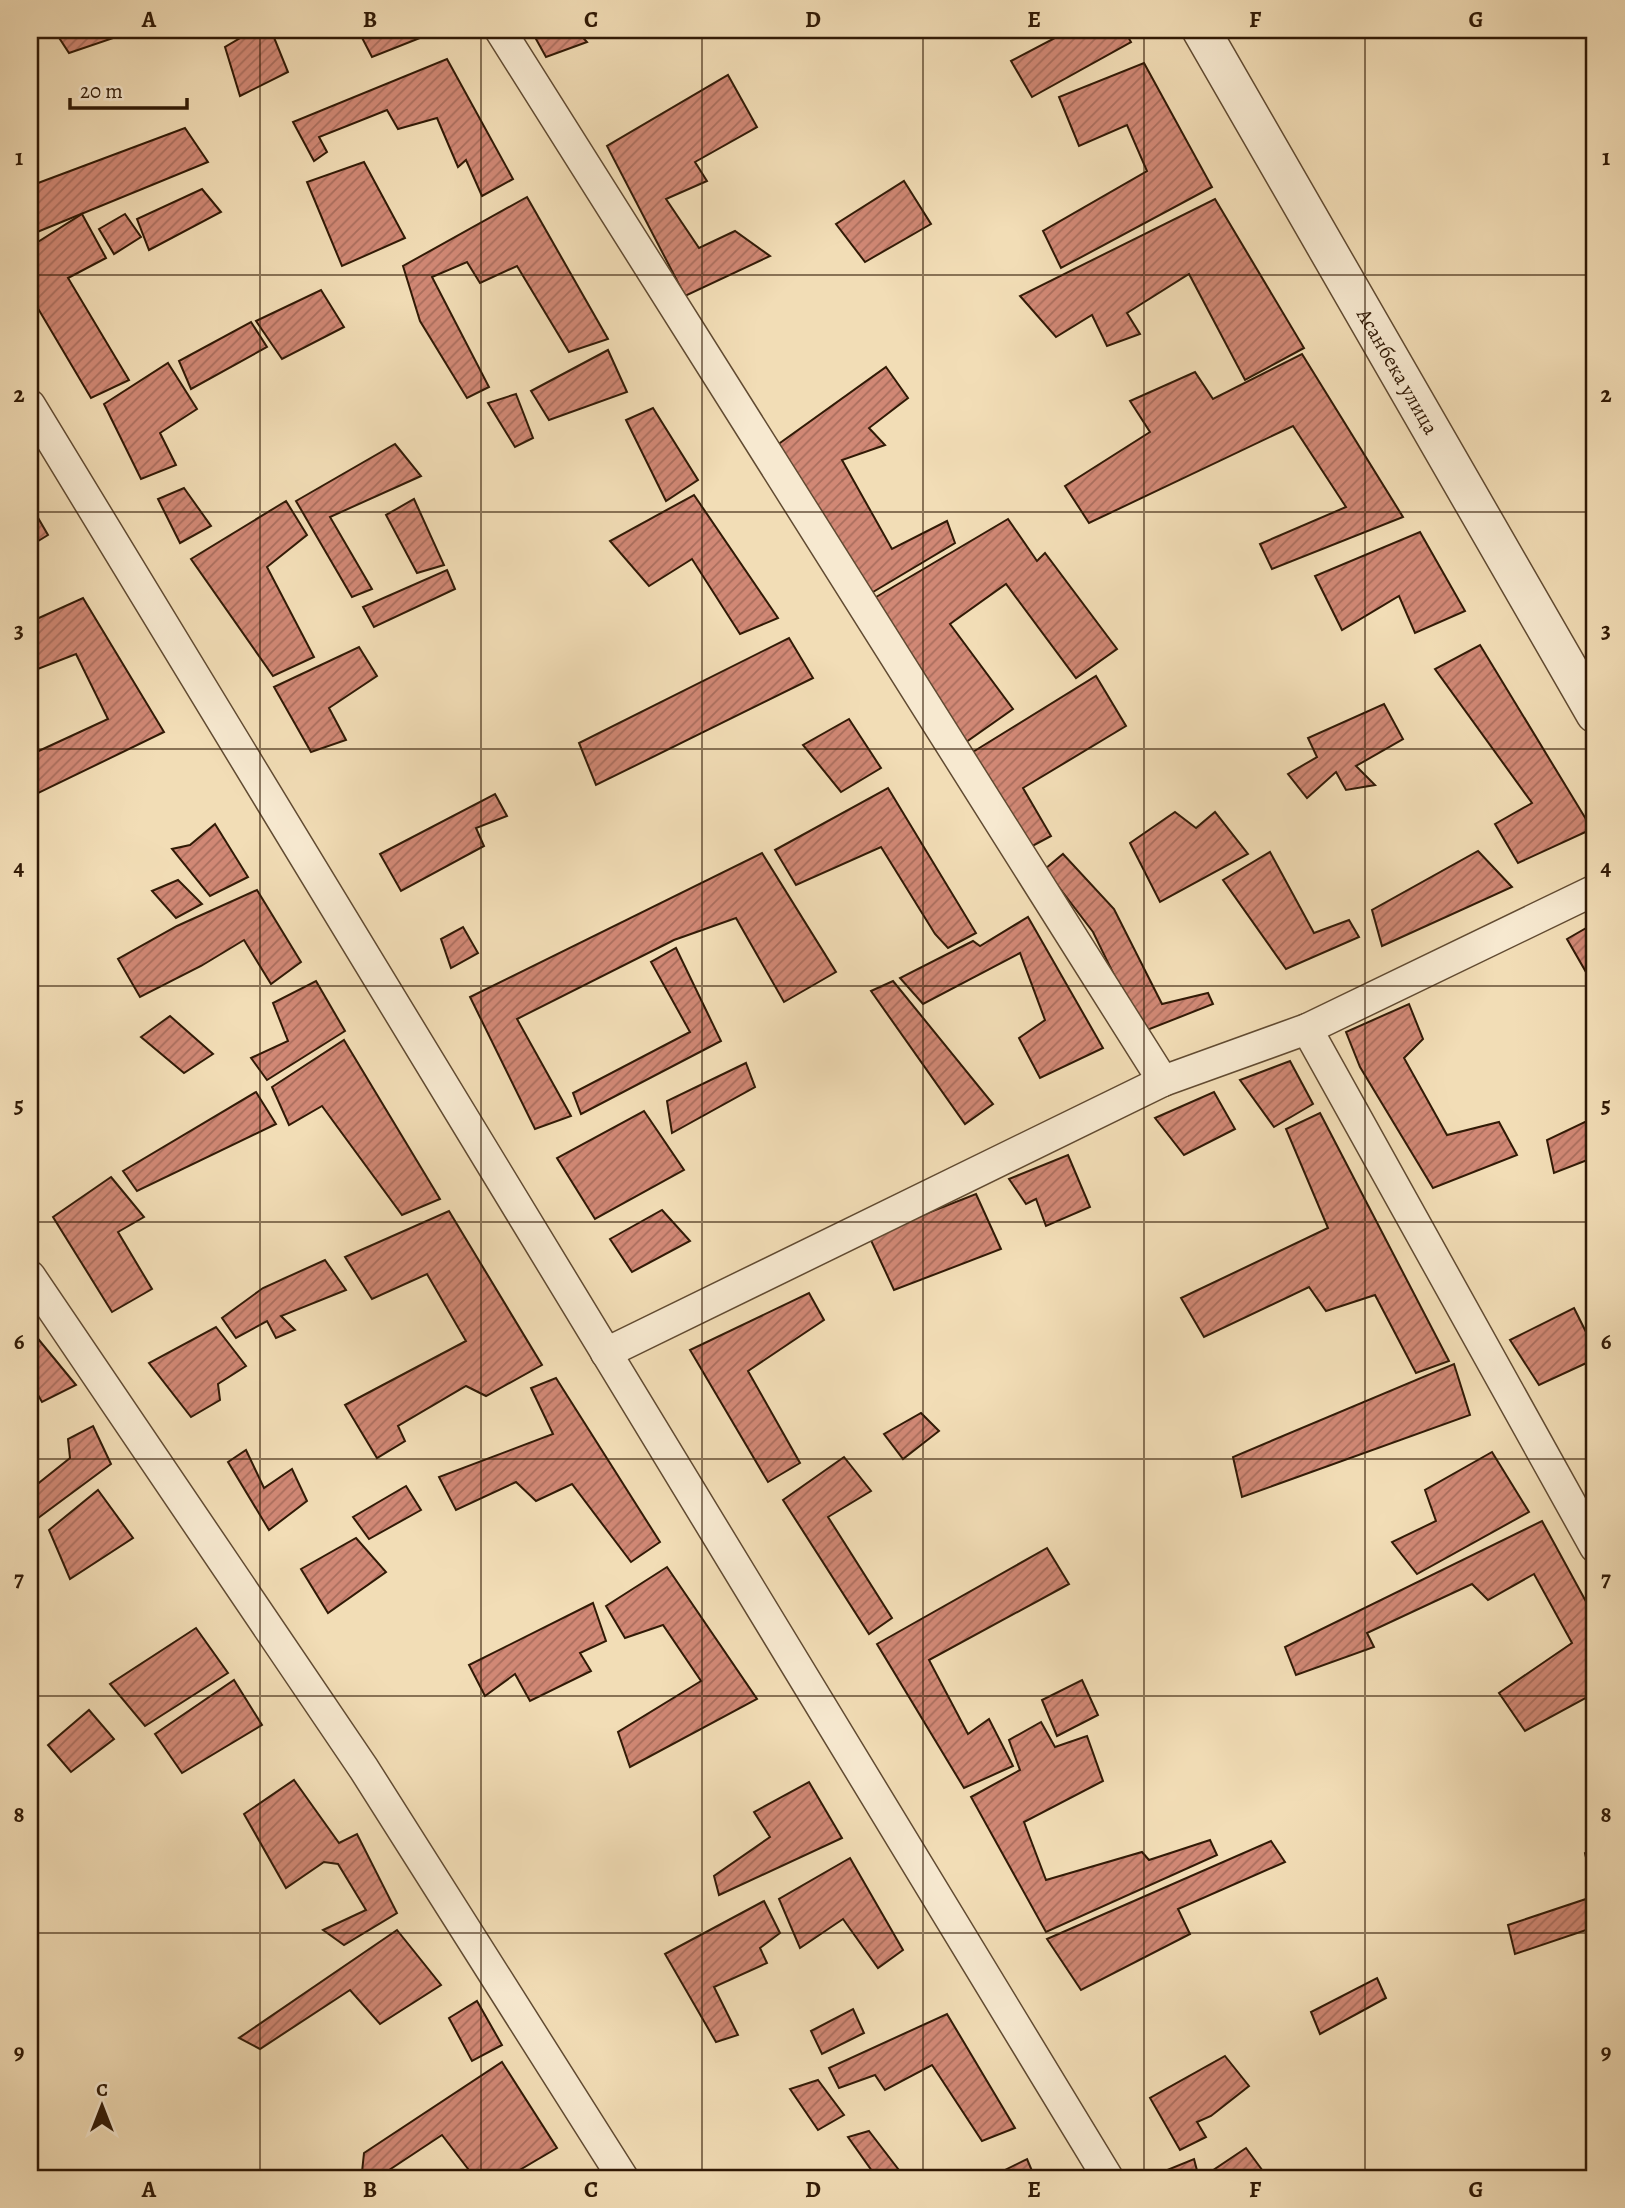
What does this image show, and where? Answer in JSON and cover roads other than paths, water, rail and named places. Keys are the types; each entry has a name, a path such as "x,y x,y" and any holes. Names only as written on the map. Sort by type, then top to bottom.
{"street":[{"path":"499,30 1163,1081"},
{"name":"Асанбека улица","path":"1201,30 1595,714"},
{"path":"30,405 1108,2178"},
{"path":"606,1353 1163,1081 1307,1029 1595,890"},
{"path":"1307,1029 1595,1547"},
{"path":"30,1276 364,1769 623,2178"}]}
